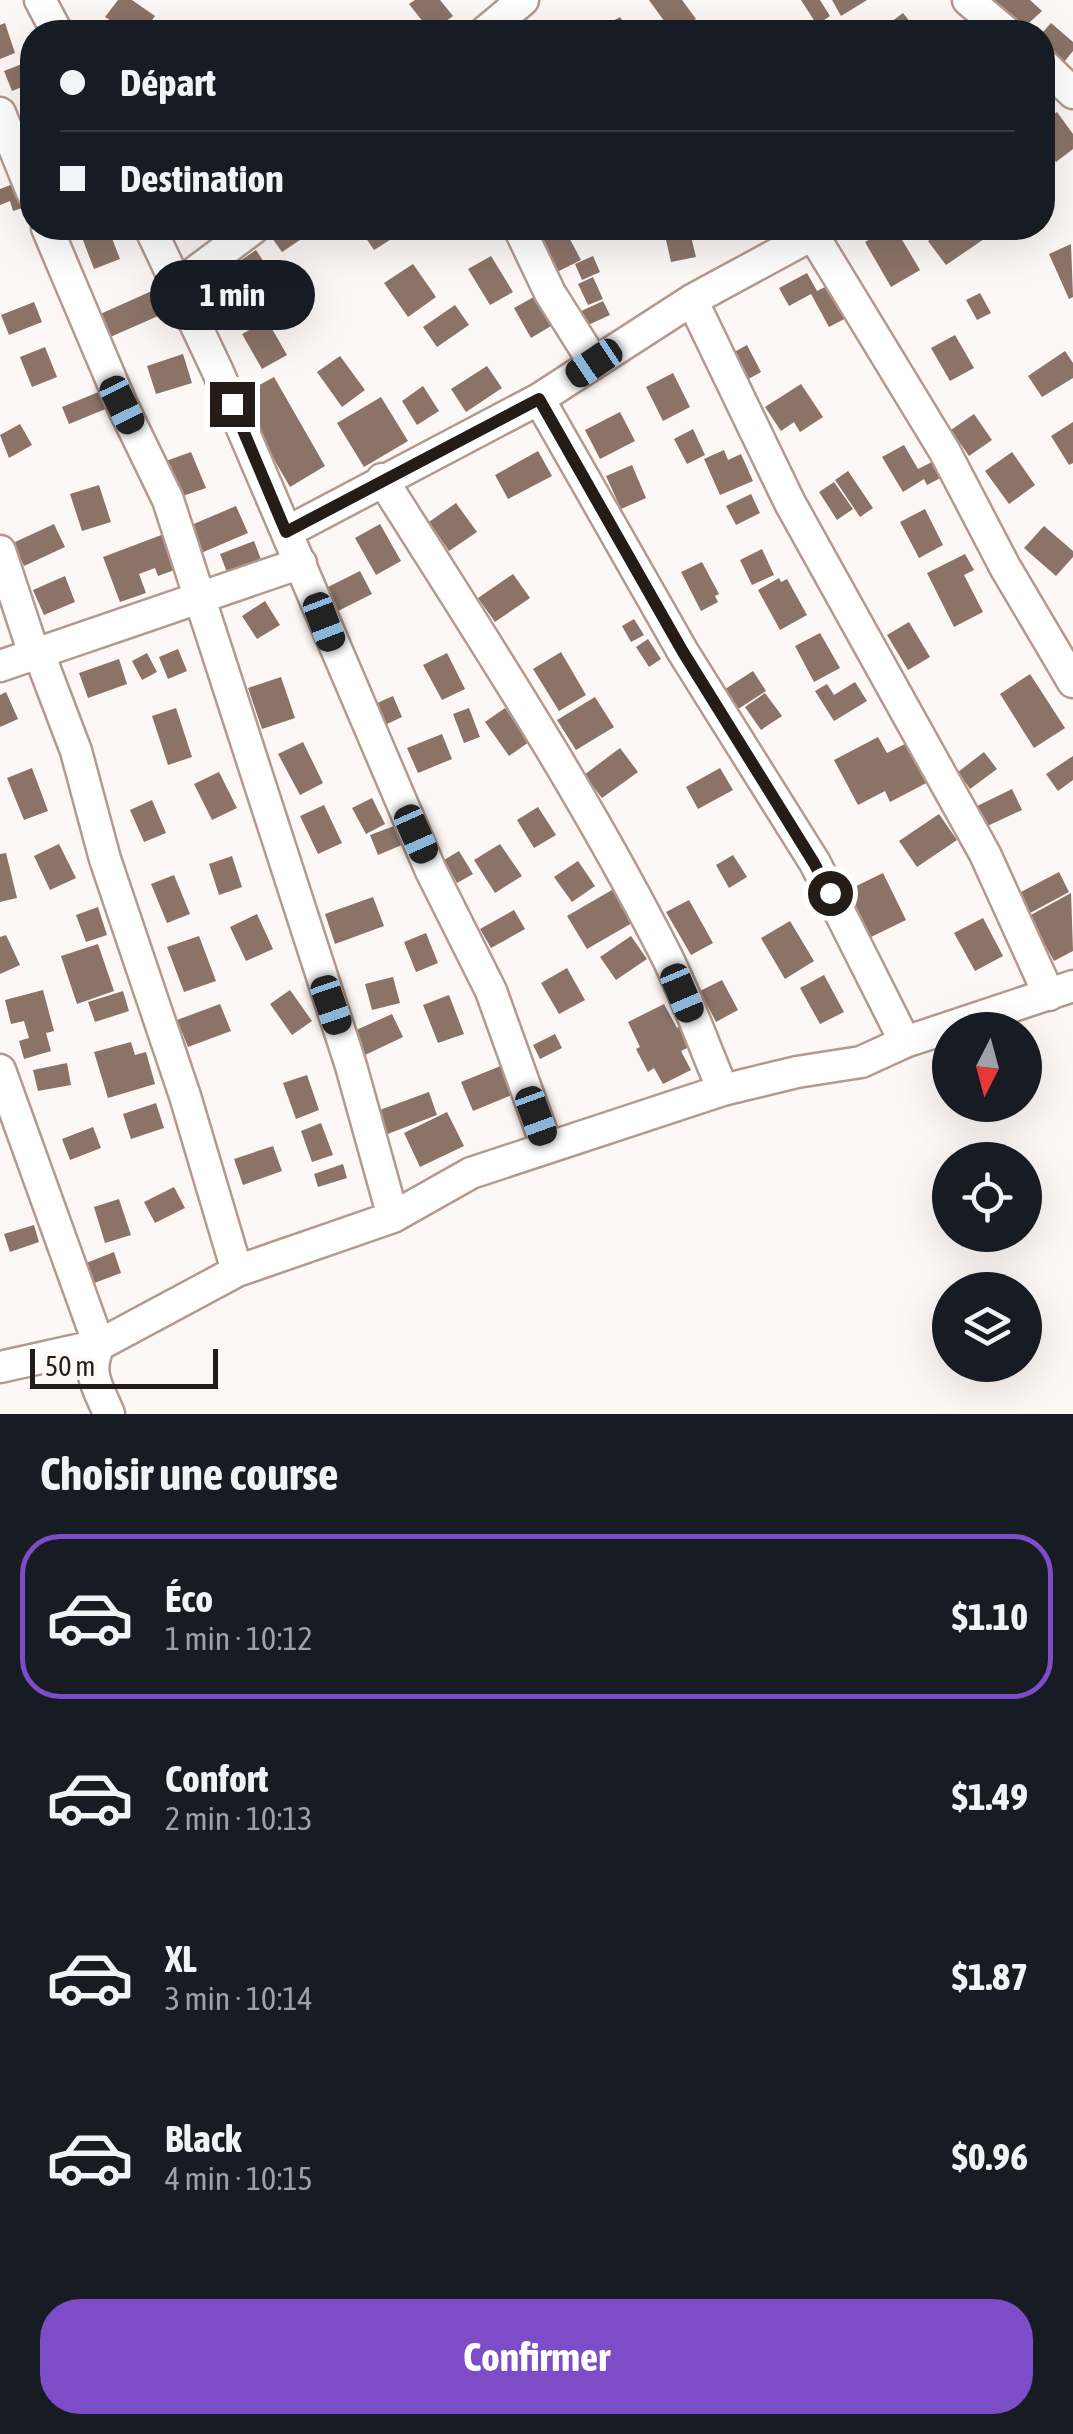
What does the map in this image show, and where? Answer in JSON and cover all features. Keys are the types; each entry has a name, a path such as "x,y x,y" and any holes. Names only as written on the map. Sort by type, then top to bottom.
{"street":[{"path":"968,0 992,20"},
{"path":"499,20 521,1"},
{"path":"0,113 20,162"},
{"path":"52,240 114,388 168,500 351,1066 394,1216"},
{"path":"155,240 218,372 432,871 491,992 547,1146"},
{"path":"175,286 238,240"},
{"path":"525,240 550,293 594,363"},
{"path":"286,532 539,399 692,300 802,240"},
{"path":"824,240 1073,682"},
{"path":"0,1367 99,1345 237,1272 394,1216 471,1173 723,1090 860,1062 905,1042 1061,990 790,503 692,300"},
{"path":"539,399 683,652 814,863 905,1042"},
{"path":"382,480 515,688 613,858 668,960 723,1090"},
{"path":"0,552 76,751 105,859 185,1096 237,1272"},
{"path":"0,666 301,563"},
{"path":"0,1070 99,1345 91,1363 93,1377 109,1414"}],"building":[{"path":"118,0 132,0 155,16 152,20 105,17"},
{"path":"415,0 440,0 453,16 448,20 422,20 409,4"},
{"path":"649,0 682,0 696,19 694,20 663,20"},
{"path":"801,0 820,0 830,16 814,20"},
{"path":"832,0 867,0 841,16"},
{"path":"995,0 1030,0 1042,11 1032,20 1007,20 991,4"},
{"path":"5,23 15,53 0,59 0,25"},
{"path":"1055,26 1073,42 1073,51 1060,67 1055,63"},
{"path":"20,65 20,88 12,91 4,71"},
{"path":"1055,113 1073,134 1073,149 1056,162 1055,161"},
{"path":"16,183 20,209 13,211 10,201 0,205 0,189"},
{"path":"83,240 113,240 120,259 94,269"},
{"path":"274,240 300,240 282,252"},
{"path":"367,240 390,240 374,250"},
{"path":"535,240 570,240 581,260 553,274"},
{"path":"666,240 692,240 696,257 671,262"},
{"path":"902,240 920,270 891,287 865,242"},
{"path":"930,240 983,240 946,265"},
{"path":"1071,244 1073,297 1069,299 1049,254"},
{"path":"256,250 275,279 243,300 224,272"},
{"path":"491,256 513,292 490,305 468,269"},
{"path":"593,256 600,272 582,280 575,264"},
{"path":"413,264 436,297 408,317 384,283"},
{"path":"807,273 817,291 833,283 850,316 829,327 811,294 789,306 779,288"},
{"path":"593,277 603,299 588,305 578,284"},
{"path":"154,290 165,313 108,338 98,315"},
{"path":"980,293 991,313 977,320 966,300"},
{"path":"539,294 556,323 531,338 514,308"},
{"path":"603,301 610,315 586,326 579,312"},
{"path":"34,302 42,322 9,335 1,315"},
{"path":"455,305 469,325 437,347 423,327"},
{"path":"267,320 287,355 262,369 242,334"},
{"path":"955,335 974,368 950,381 931,348"},
{"path":"747,345 761,372 743,382 729,355"},
{"path":"45,347 57,377 32,387 20,357"},
{"path":"1065,351 1073,363 1073,378 1042,397 1028,376"},
{"path":"183,354 192,383 156,394 147,366"},
{"path":"340,356 365,390 342,407 317,372"},
{"path":"487,366 502,388 466,412 451,389"},
{"path":"673,373 690,407 663,421 646,387"},
{"path":"274,377 325,466 290,487 238,397"},
{"path":"801,384 823,417 800,432 794,422 781,431 765,407"},
{"path":"423,386 439,411 417,425 402,401"},
{"path":"101,391 108,408 69,424 62,407"},
{"path":"381,397 408,441 364,467 337,423"},
{"path":"620,412 635,441 600,459 585,430"},
{"path":"974,414 992,440 969,456 951,430"},
{"path":"1073,422 1073,463 1069,465 1051,436"},
{"path":"20,424 32,445 9,458 0,435"},
{"path":"693,429 705,455 687,464 674,439"},
{"path":"904,445 918,469 942,457 950,473 927,485 924,479 903,492 882,457"},
{"path":"724,450 728,460 741,454 753,481 720,495 704,459"},
{"path":"538,451 552,476 508,499 495,475"},
{"path":"191,452 206,488 177,498 163,462"},
{"path":"1012,452 1035,485 1009,504 985,471"},
{"path":"632,465 646,498 621,509 606,476"},
{"path":"848,471 873,508 860,517 835,480"},
{"path":"834,482 853,509 837,520 819,492"},
{"path":"99,485 111,522 82,531 70,494"},
{"path":"751,494 760,513 736,525 726,506"},
{"path":"456,503 477,532 449,551 429,522"},
{"path":"236,506 248,533 201,553 189,526"},
{"path":"925,509 943,545 919,558 900,522"},
{"path":"54,524 65,547 24,566 13,543"},
{"path":"380,524 401,561 376,575 355,538"},
{"path":"1044,526 1073,551 1073,557 1056,576 1024,548"},
{"path":"164,534 177,569 158,576 155,568 139,574 146,593 120,602 103,557"},
{"path":"254,541 262,562 228,575 220,554"},
{"path":"762,549 774,575 752,585 740,560"},
{"path":"965,554 974,570 964,575 983,612 954,627 927,573"},
{"path":"702,562 719,594 715,596 718,602 701,611 681,572"},
{"path":"360,571 372,594 336,612 324,589"},
{"path":"513,574 530,598 495,622 478,598"},
{"path":"65,576 75,602 44,615 33,590"},
{"path":"779,578 781,582 787,579 807,615 780,630 758,590"},
{"path":"265,601 280,625 257,639 242,616"},
{"path":"634,619 644,635 631,642 622,626"},
{"path":"909,622 930,657 908,670 887,635"},
{"path":"820,633 840,668 814,682 795,646"},
{"path":"648,639 661,659 649,667 636,647"},
{"path":"178,649 187,671 168,679 159,657"},
{"path":"561,652 586,695 559,711 533,669"},
{"path":"147,653 157,672 142,680 132,661"},
{"path":"447,653 465,689 442,700 423,665"},
{"path":"119,659 127,684 88,698 79,673"},
{"path":"753,671 766,691 732,713 719,693"},
{"path":"1030,674 1065,728 1034,748 1000,694"},
{"path":"281,677 295,718 262,729 248,688"},
{"path":"855,682 867,701 834,721 815,691 827,684 834,695"},
{"path":"6,692 18,719 0,727 0,695"},
{"path":"765,693 782,716 761,730 745,707"},
{"path":"393,696 402,717 385,725 375,704"},
{"path":"595,697 614,727 576,750 557,720"},
{"path":"176,708 192,757 168,765 152,716"},
{"path":"469,708 480,737 464,743 453,714"},
{"path":"505,708 529,742 509,756 485,722"},
{"path":"442,734 452,759 418,773 407,748"},
{"path":"878,737 887,753 913,740 934,779 890,802 885,791 858,805 834,760"},
{"path":"303,742 323,783 300,795 278,754"},
{"path":"620,748 638,772 602,798 584,775"},
{"path":"984,752 997,769 970,789 958,772"},
{"path":"1073,756 1073,780 1058,791 1046,774"},
{"path":"32,768 48,811 24,820 7,778"},
{"path":"720,768 733,790 698,809 686,787"},
{"path":"219,772 237,808 212,820 194,784"},
{"path":"1012,789 1022,810 981,829 971,809"},
{"path":"372,798 385,824 366,834 352,808"},
{"path":"152,800 166,833 144,842 130,810"},
{"path":"324,805 342,843 318,854 300,816"},
{"path":"538,807 556,835 534,848 517,820"},
{"path":"939,814 957,840 917,867 899,841"},
{"path":"402,823 409,842 378,855 370,835"},
{"path":"59,844 76,878 50,890 34,856"},
{"path":"500,844 522,876 495,893 474,860"},
{"path":"459,851 473,874 457,883 444,860"},
{"path":"6,853 17,898 0,902 0,854"},
{"path":"733,855 747,877 729,888 716,865"},
{"path":"232,856 242,887 219,895 209,864"},
{"path":"578,861 595,886 572,902 554,877"},
{"path":"1059,872 1069,892 1030,913 1019,893"},
{"path":"883,873 906,920 871,937 848,890"},
{"path":"174,875 190,914 167,923 151,884"},
{"path":"612,890 632,923 587,949 567,916"},
{"path":"1071,893 1073,951 1054,961 1029,916"},
{"path":"373,897 384,926 335,944 325,914"},
{"path":"689,900 713,943 691,955 666,912"},
{"path":"98,907 107,935 86,942 76,915"},
{"path":"514,910 525,929 491,948 480,929"},
{"path":"257,914 273,949 246,961 230,927"},
{"path":"983,918 1003,956 975,971 954,933"},
{"path":"790,921 814,961 785,979 761,938"},
{"path":"426,933 438,963 416,972 404,942"},
{"path":"6,935 20,965 0,974 0,937"},
{"path":"199,936 216,981 184,992 167,947"},
{"path":"631,936 647,959 616,980 600,957"},
{"path":"98,944 114,991 77,1004 61,956"},
{"path":"567,968 585,1000 559,1014 541,983"},
{"path":"824,975 844,1012 820,1024 800,988"},
{"path":"393,977 400,1003 372,1010 365,984"},
{"path":"722,980 738,1010 716,1022 700,991"},
{"path":"43,990 54,1031 46,1033 51,1051 24,1059 19,1041 29,1038 24,1021 11,1024 5,1000"},
{"path":"290,990 312,1021 292,1035 270,1004"},
{"path":"123,991 129,1011 95,1022 88,1002"},
{"path":"449,995 464,1034 438,1043 423,1005"},
{"path":"220,1004 231,1031 188,1047 177,1020"},
{"path":"664,1004 677,1028 682,1025 693,1045 681,1051 691,1070 663,1084 654,1068 648,1072 628,1022"},
{"path":"392,1014 403,1037 365,1055 354,1031"},
{"path":"555,1034 562,1048 540,1059 533,1045"},
{"path":"131,1042 135,1055 146,1052 155,1084 108,1098 94,1052"},
{"path":"67,1063 71,1085 38,1091 33,1070"},
{"path":"503,1065 514,1094 473,1111 461,1082"},
{"path":"307,1075 319,1110 296,1119 283,1083"},
{"path":"429,1092 437,1115 385,1135 377,1111"},
{"path":"156,1103 164,1128 131,1139 123,1114"},
{"path":"447,1112 464,1146 420,1167 404,1133"},
{"path":"321,1123 333,1155 312,1162 301,1131"},
{"path":"93,1127 101,1148 70,1160 62,1139"},
{"path":"273,1146 282,1171 243,1185 234,1159"},
{"path":"343,1164 347,1178 318,1187 314,1174"},
{"path":"174,1187 185,1208 155,1223 144,1202"},
{"path":"119,1199 131,1235 105,1243 94,1207"},
{"path":"34,1225 39,1242 10,1252 4,1234"},
{"path":"114,1252 121,1273 89,1285 81,1265"}],"route":[{"path":"232,404 286,532 539,399 683,652 830,893"}]}
